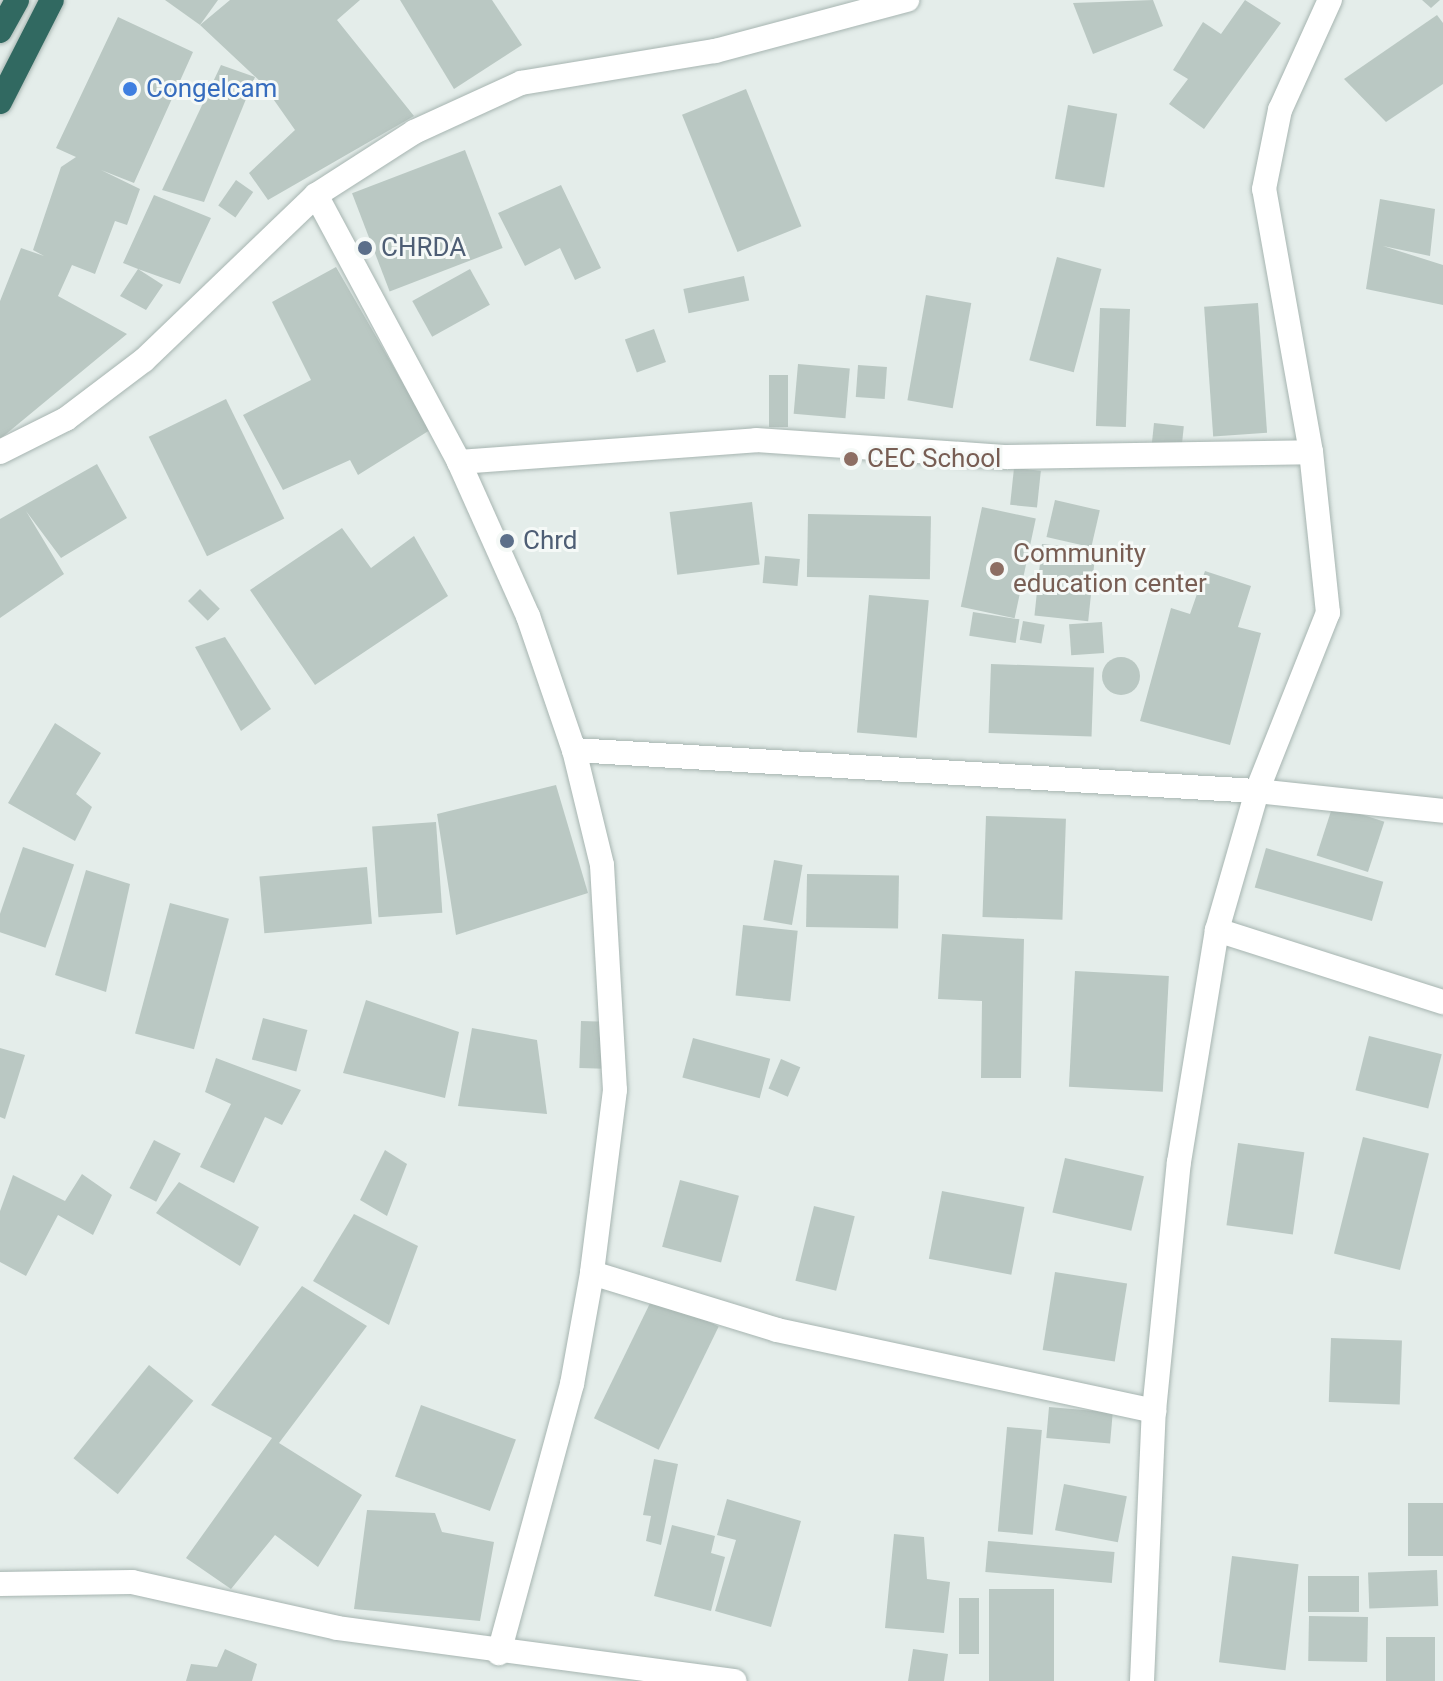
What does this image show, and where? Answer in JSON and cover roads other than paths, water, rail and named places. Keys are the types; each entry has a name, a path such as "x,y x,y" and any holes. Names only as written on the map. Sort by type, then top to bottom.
{"highway":[{"path":"0,102 52,0"}],"street":[{"path":"0,452 66,419 144,360 316,195 414,132 521,83 715,51 907,0"},
{"path":"1142,1681 1154,1411 1179,1162 1217,930 1257,791 1328,613 1311,452 1264,189 1280,110 1330,0"},
{"path":"6,14 29,41"},
{"path":"316,195 459,462 528,616 574,750 602,865 614,987 615,1090 592,1273 572,1384 499,1653"},
{"path":"459,462 756,440 1007,457 1311,452"},
{"path":"574,750 1257,791 1443,811"},
{"path":"1217,930 1443,1002"},
{"path":"592,1273 777,1330 1154,1411"},
{"path":"0,1584 132,1582 337,1628 499,1653 734,1681"}],"place":[{"name":"Congelcam","path":"130,89"},
{"name":"CHRDA","path":"365,248"},
{"name":"CEC School","path":"851,459"},
{"name":"Chrd","path":"507,541"},
{"name":"Community education center","path":"997,569"}]}
